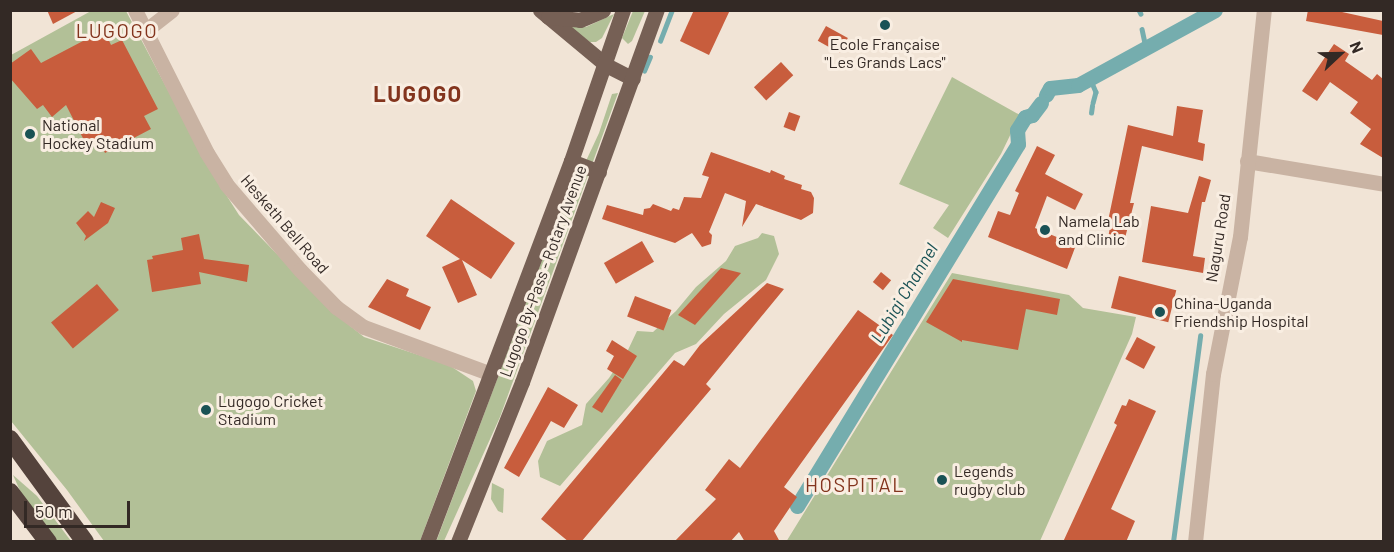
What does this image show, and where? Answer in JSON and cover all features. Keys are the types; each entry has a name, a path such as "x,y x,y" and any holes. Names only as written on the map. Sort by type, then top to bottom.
{"highway":[{"path":"10,439 85,542"},
{"path":"10,492 48,542"}],"main road":[{"path":"544,14 580,20 603,10"},
{"name":"Lugogo By-Pass - Rotary Avenue","path":"427,542 571,161 606,65 623,10"},
{"name":"Lugogo By-Pass - Rotary Avenue","path":"458,542 522,382 657,10"},
{"path":"544,14 606,65 633,79"},
{"path":"571,161 599,171"}],"street":[{"name":"Hesketh Bell Road","path":"135,10 207,153 229,189 300,270 336,307 364,327 491,374"},
{"path":"146,31 172,10"},
{"name":"Naguru Road","path":"1195,542 1213,374 1240,237 1264,10"},
{"path":"1247,161 1383,184"}],"green space":[{"path":"91,11 126,11 209,168 239,215 334,313 364,337 449,365 473,381 476,391 420,541 104,541 67,490 11,421 11,55"},
{"path":"633,11 645,11 632,41 628,44 622,38"},
{"path":"614,14 602,38 596,42 590,42 566,25 586,27"},
{"path":"952,77 1020,115 1001,154 948,238 933,228 949,205 899,184"},
{"path":"618,93 500,417 444,541 436,542 551,236 599,133 612,94"},
{"path":"762,233 774,236 779,254 766,280 724,314 696,344 675,353 560,486 540,477 538,461 547,441 582,425 586,404 609,378 628,350 637,331 653,332 676,311 696,287 726,261 735,246 758,238"},
{"path":"952,273 1069,295 1083,308 1136,317 1132,334 1040,541 786,542"},
{"path":"13,475 37,496 71,541 56,541 21,493"},
{"path":"492,483 504,489 503,513 498,511 491,499"}],"building":[{"path":"47,10 79,10 53,24"},
{"path":"694,10 730,10 709,55 680,41"},
{"path":"1308,10 1333,10 1383,21 1383,35 1306,21"},
{"path":"826,26 848,38 840,53 818,41"},
{"path":"104,30 111,45 122,40 158,109 144,116 151,129 105,153 99,140 87,146 66,105 52,117 43,105 37,109 10,78 10,64 31,49 41,63"},
{"path":"1334,44 1349,54 1345,61 1372,80 1377,74 1383,79 1383,158 1360,144 1371,129 1350,113 1358,102 1330,82 1317,101 1302,91"},
{"path":"781,62 793,75 766,100 754,87"},
{"path":"1177,106 1203,110 1198,142 1205,144 1203,161 1142,146 1130,203 1134,203 1124,242 1108,238 1111,222 1108,221 1128,125 1173,136"},
{"path":"789,112 800,116 795,131 784,127"},
{"path":"1037,146 1055,155 1045,174 1083,194 1075,210 1047,196 1035,228 1076,245 1067,269 988,237 998,211 1010,215 1019,193 1015,191"},
{"path":"711,152 770,173 771,170 785,176 784,179 802,185 801,189 811,192 814,198 813,213 801,220 756,204 742,227 746,201 725,193 709,232 712,235 711,244 702,247 692,233 675,243 602,219 607,205 643,215 644,209 650,208 653,204 671,211 673,208 679,210 684,197 701,198 709,177 702,175"},
{"path":"1199,176 1211,180 1205,202 1202,202 1193,256 1205,258 1203,273 1142,262 1151,206 1188,213"},
{"path":"451,199 515,243 491,279 462,260 477,295 458,303 442,267 460,259 426,236"},
{"path":"101,202 115,208 108,223 84,241 86,236 76,223 88,211 94,217"},
{"path":"199,234 204,259 249,265 247,282 199,272 201,284 152,292 147,260 153,259 152,256 183,250 181,238"},
{"path":"642,241 654,262 616,284 604,263"},
{"path":"721,268 741,273 695,325 678,315"},
{"path":"881,272 891,280 883,290 873,282"},
{"path":"1119,276 1176,290 1168,322 1111,308"},
{"path":"387,279 409,289 406,296 431,307 420,330 368,307"},
{"path":"953,279 1060,299 1057,315 1026,309 1018,350 962,340 962,342 926,322"},
{"path":"767,283 784,289 706,384 711,389 581,542 569,542 541,519 674,360 684,366 700,345"},
{"path":"97,284 119,310 73,349 51,323"},
{"path":"635,296 671,310 664,331 627,317"},
{"path":"858,310 893,335 784,487 797,497 774,531 780,542 745,542 739,532 730,542 674,542 716,499 705,490 729,459 740,468"},
{"path":"1137,337 1156,347 1144,369 1125,359"},
{"path":"612,340 637,356 623,379 607,369 614,356 606,351"},
{"path":"615,375 622,380 602,413 592,407"},
{"path":"548,387 578,405 564,428 551,421 519,477 504,468"},
{"path":"1129,399 1156,411 1111,509 1135,521 1126,542 1063,542 1117,425 1114,423 1122,405 1126,406"}],"waterway":[{"path":"660,41 672,10"},
{"path":"1139,10 1141,14"},
{"name":"Lubigi Channel","path":"1046,95 1050,88 1078,85 1215,10"},
{"path":"1142,29 1146,48"},
{"path":"644,71 650,57"},
{"path":"1090,78 1096,92 1093,103"},
{"name":"Lubigi Channel","path":"797,506 1018,144 1017,130 1025,117 1032,115 1041,103"},
{"path":"1091,113 1092,106"},
{"path":"1173,542 1200,336"}],"place":[{"name":"Ecole Française \"Les Grands Lacs\"","path":"885,25"},
{"name":"National Hockey Stadium","path":"30,134"},
{"name":"Namela Lab and Clinic","path":"1045,230"},
{"name":"China-Uganda Friendship Hospital","path":"1160,312"},
{"name":"Lugogo Cricket Stadium","path":"206,410"},
{"name":"Legends rugby club","path":"942,480"}],"district":[{"name":"LUGOGO","path":"117,30"},
{"name":"LUGOGO","path":"418,94"},
{"name":"HOSPITAL","path":"855,484"}]}
